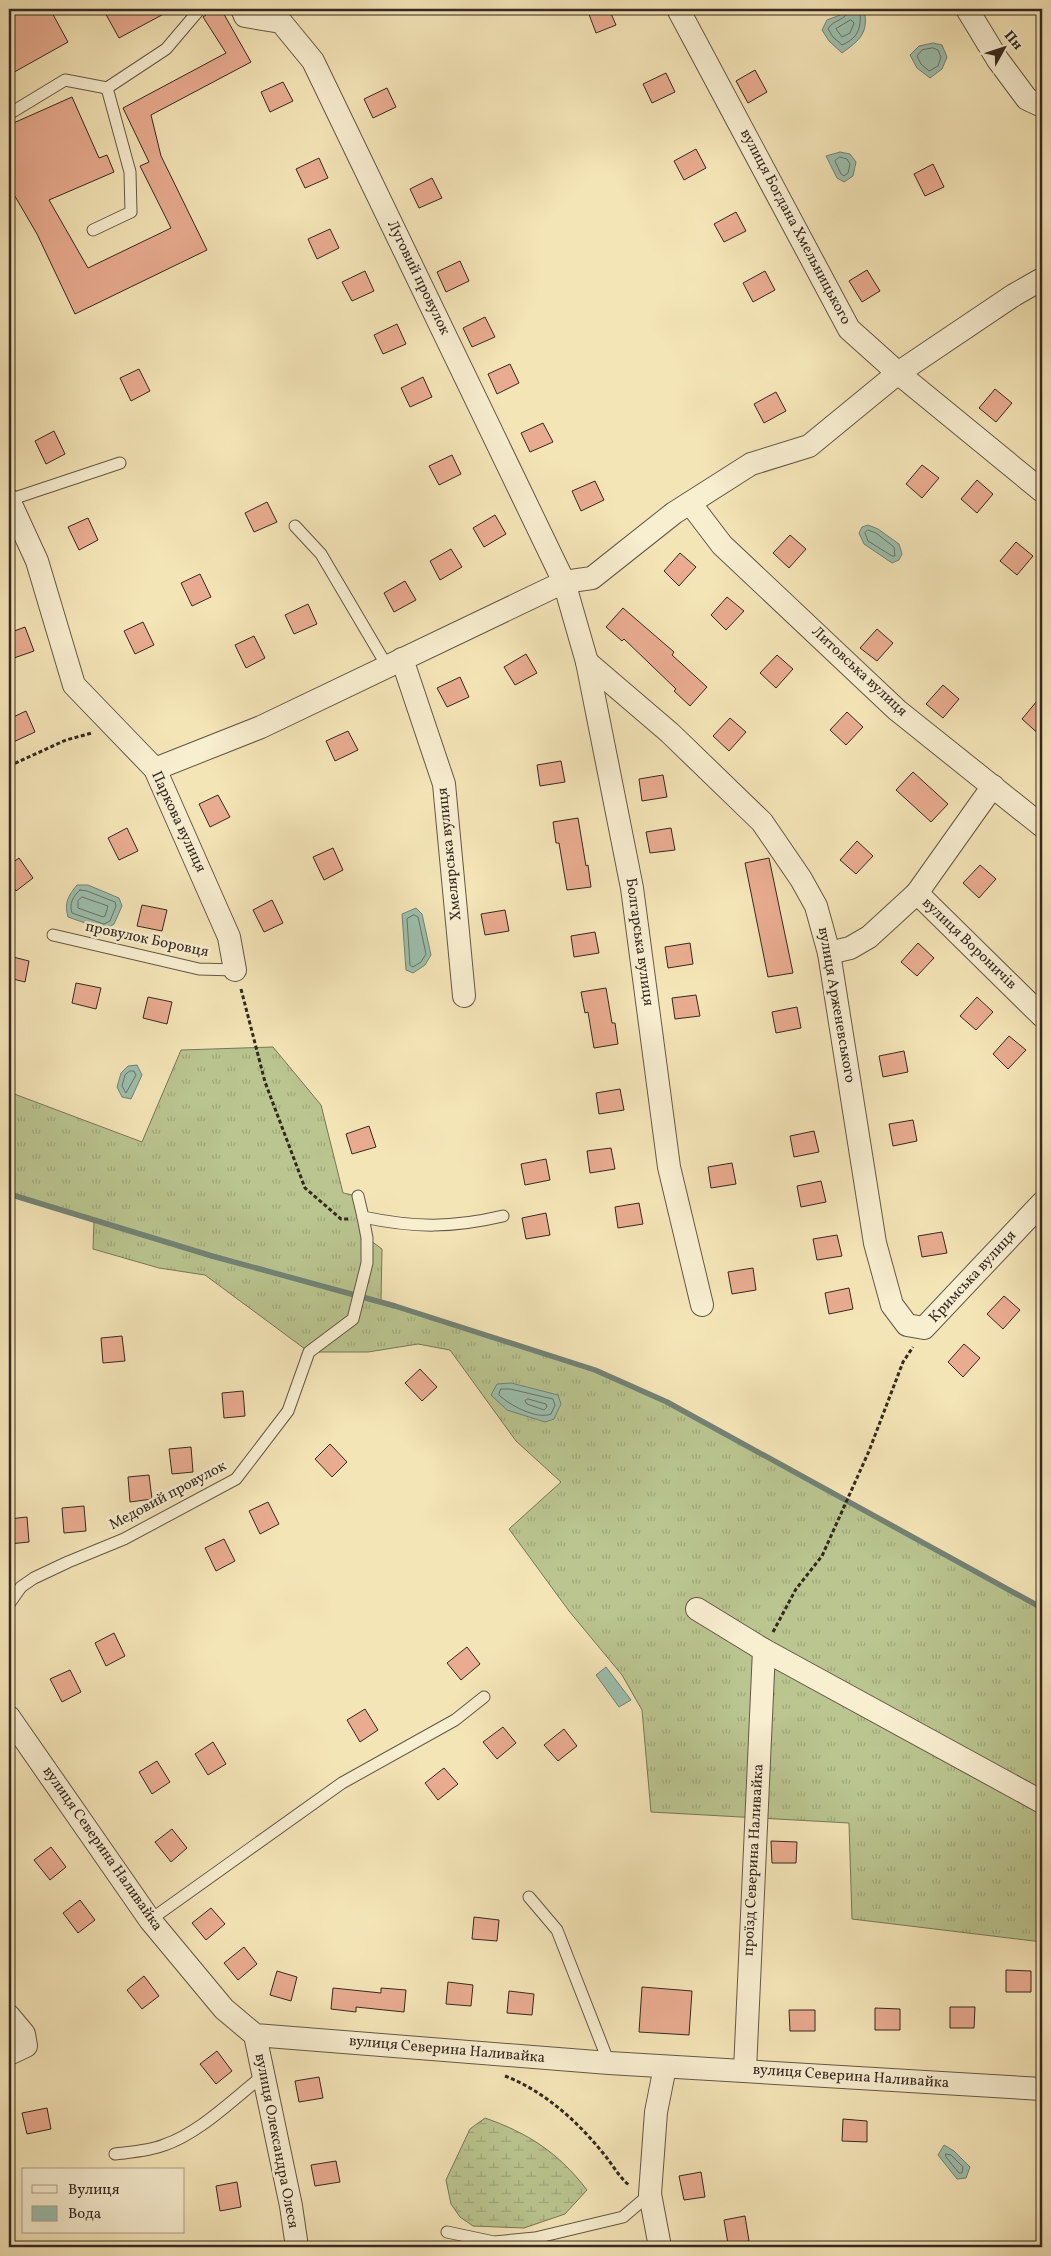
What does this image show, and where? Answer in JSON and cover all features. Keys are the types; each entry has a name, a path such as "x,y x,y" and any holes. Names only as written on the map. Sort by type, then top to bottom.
{"street":[{"name":"Луговий провулок","path":"242,9 245,16 282,22 314,61 564,582"},
{"name":"вулиця Богдана Хмельницького","path":"678,9 849,329 898,373 1042,491"},
{"path":"967,9 998,60 1027,99 1042,106"},
{"path":"155,769 261,727 564,582 592,578 690,503 750,464 809,446 898,373 1014,295 1042,279"},
{"name":"Паркова вулиця","path":"9,500 37,561 74,684 155,769 230,937 235,970"},
{"name":"Литовська вулиця","path":"690,503 722,545 897,710 1042,826"},
{"name":"Болгарська вулиця","path":"564,582 587,662 632,888 669,1168 702,1305"},
{"name":"вулиця Арженевського","path":"587,662 670,733 762,822 801,879 816,906 829,953 874,1243 892,1305 907,1325 924,1328"},
{"name":"Хмелярська вулиця","path":"395,663 444,784 464,996"},
{"path":"829,953 850,948 870,937 917,893 993,786"},
{"name":"вулиця Вороничів","path":"917,893 1042,1016"},
{"name":"Кримська вулиця","path":"924,1328 1042,1203"},
{"path":"697,1609 764,1650 1042,1802"},
{"name":"проїзд Северина Наливайка","path":"745,2070 764,1650"},
{"name":"вулиця Северина Наливайка","path":"9,1717 150,1920 224,2009 255,2035 609,2063 1042,2089"},
{"path":"9,2016 24,2034 26,2046 9,2054"},
{"name":"вулиця Олександра Олеся","path":"255,2035 291,2206 297,2247"},
{"path":"660,2247 650,2194 656,2112 665,2066"}],"lane":[{"path":"9,114 65,80 107,88 166,49 200,9"},
{"path":"93,230 131,212 130,172 107,88"},
{"path":"9,500 120,463"},
{"path":"295,526 321,554 395,663"},
{"name":"провулок Боровця","path":"54,935 199,969 235,970"},
{"name":"Медовий провулок","path":"9,1604 21,1587 34,1578 124,1538 236,1479 288,1411 309,1352 353,1319 367,1263 367,1238 358,1196"},
{"path":"363,1217 427,1226 467,1224 503,1216"},
{"path":"150,1920 342,1783 455,1720 484,1697"},
{"path":"529,1897 557,1930 609,2063"},
{"path":"115,2154 162,2146 176,2141 192,2132 264,2075"},
{"path":"447,2232 494,2242 535,2238 622,2217 650,2194"}],"path":[{"path":"9,766 66,740 114,727"},
{"path":"235,970 265,1082 305,1188 341,1219 363,1217"},
{"path":"764,1650 796,1589 822,1556 869,1451 903,1362 924,1328"},
{"path":"498,2074 531,2089 556,2106 581,2128 604,2154 619,2178 632,2187 650,2194"}],"green space":[{"path":"273,1047 321,1105 343,1193 358,1196 367,1238 382,1249 381,1302 595,1370 667,1402 1042,1608 1042,1942 852,1919 849,1823 651,1812 642,1710 622,1675 569,1611 509,1529 561,1482 516,1441 450,1350 418,1344 368,1352 309,1352 205,1275 159,1268 93,1249 94,1220 9,1194 9,1092 142,1142 181,1050"},
{"path":"485,2118 515,2130 542,2146 565,2165 587,2190 565,2214 524,2228 473,2226 460,2217 451,2204 446,2180 470,2129"}],"water":[{"path":"846,9 864,9 865,24 862,35 842,53 829,41 822,30 827,20 840,15"},
{"path":"933,43 942,45 947,57 942,69 930,78 917,68 910,55 919,46"},
{"path":"840,152 850,154 856,162 853,176 844,182 837,178 826,156"},
{"path":"868,525 878,529 899,544 902,554 899,560 892,563 864,544 859,533 862,527"},
{"path":"77,885 88,885 119,898 122,906 114,924 105,930 68,917 66,908 68,900"},
{"path":"416,908 422,914 431,955 425,965 413,973 406,970 402,914"},
{"path":"137,1065 142,1075 131,1099 122,1097 117,1087 121,1073 128,1066"},
{"path":"511,1383 558,1395 561,1404 554,1419 545,1422 507,1410 491,1395 497,1384"},
{"path":"606,1667 631,1700 619,1707 596,1675"},
{"path":"944,2145 954,2151 970,2167 966,2178 957,2179 938,2155"}],"building":[{"path":"9,9 50,9 68,42 9,75"},
{"path":"103,9 173,9 119,38"},
{"path":"214,9 221,9 251,62 151,115 161,156 207,250 75,314 37,234 9,186 9,125 72,97 99,158 107,155 114,172 49,200 88,268 171,228 140,166 149,162 123,108 226,53 203,17"},
{"path":"587,9 609,9 616,25 596,33"},
{"path":"755,70 767,92 748,103 736,81"},
{"path":"666,73 675,92 652,103 643,84"},
{"path":"283,82 293,101 270,112 261,92"},
{"path":"387,88 396,107 373,118 364,99"},
{"path":"696,149 706,168 684,180 674,161"},
{"path":"319,158 328,178 305,188 296,169"},
{"path":"933,164 944,187 925,196 914,174"},
{"path":"432,178 442,198 419,208 410,189"},
{"path":"736,212 746,231 724,242 714,224"},
{"path":"330,229 339,248 317,259 308,239"},
{"path":"460,261 469,281 446,292 437,272"},
{"path":"867,270 880,291 862,302 849,281"},
{"path":"365,271 374,291 352,301 342,282"},
{"path":"765,271 775,290 753,302 743,283"},
{"path":"485,317 495,337 472,347 463,328"},
{"path":"397,324 406,344 383,354 374,335"},
{"path":"510,364 519,383 497,394 488,374"},
{"path":"139,369 150,391 131,401 120,378"},
{"path":"423,377 432,397 410,407 401,388"},
{"path":"995,389 1012,403 996,422 979,408"},
{"path":"776,392 786,411 764,423 754,404"},
{"path":"543,423 553,442 530,452 521,433"},
{"path":"54,431 65,454 46,464 35,441"},
{"path":"452,455 461,474 439,485 429,466"},
{"path":"922,465 939,478 922,498 906,484"},
{"path":"977,480 993,494 977,513 961,499"},
{"path":"595,481 604,500 581,511 572,491"},
{"path":"267,502 277,522 254,532 245,513"},
{"path":"495,515 506,534 484,547 473,528"},
{"path":"88,518 98,540 79,550 68,527"},
{"path":"790,535 806,549 789,568 773,553"},
{"path":"1016,542 1033,556 1017,575 1000,561"},
{"path":"451,549 462,567 440,580 430,561"},
{"path":"680,553 696,567 679,586 664,571"},
{"path":"200,574 211,597 192,606 181,583"},
{"path":"405,581 416,600 394,612 384,593"},
{"path":"727,597 744,611 726,630 711,615"},
{"path":"308,604 317,624 294,634 285,615"},
{"path":"623,608 674,652 672,655 707,687 690,706 674,691 676,689 624,639 622,641 606,627"},
{"path":"143,622 154,645 135,654 124,631"},
{"path":"25,627 34,651 14,658 9,645 9,633"},
{"path":"877,629 893,643 877,661 860,648"},
{"path":"254,636 265,658 246,668 235,645"},
{"path":"526,654 537,673 515,685 504,667"},
{"path":"777,655 793,669 776,688 760,673"},
{"path":"460,677 469,697 447,707 437,688"},
{"path":"943,685 959,699 943,718 926,704"},
{"path":"1042,695 1042,737 1022,719"},
{"path":"26,711 35,732 9,744 9,719"},
{"path":"847,712 863,727 846,745 830,730"},
{"path":"730,718 746,732 729,751 713,736"},
{"path":"348,731 358,750 335,761 326,741"},
{"path":"561,761 565,782 540,786 537,765"},
{"path":"913,772 948,804 931,822 896,790"},
{"path":"663,775 667,797 642,801 639,779"},
{"path":"218,795 230,817 210,827 199,804"},
{"path":"578,818 591,887 567,890 559,843 556,843 553,822"},
{"path":"127,828 138,851 119,860 108,838"},
{"path":"671,828 675,850 650,853 646,832"},
{"path":"857,841 873,856 856,874 840,860"},
{"path":"333,848 343,870 324,880 313,857"},
{"path":"19,858 33,878 16,891 9,881 9,865"},
{"path":"769,858 793,973 768,977 745,863"},
{"path":"980,865 996,879 979,898 963,883"},
{"path":"272,900 283,923 264,932 253,910"},
{"path":"142,905 167,910 162,931 137,926"},
{"path":"505,910 509,931 485,935 481,914"},
{"path":"595,932 599,953 574,957 571,936"},
{"path":"690,943 693,964 668,968 665,947"},
{"path":"918,943 934,958 917,976 901,962"},
{"path":"9,956 29,961 25,982 9,978"},
{"path":"76,983 101,988 96,1009 72,1003"},
{"path":"606,988 618,1044 594,1048 588,1012 585,1013 581,992"},
{"path":"696,995 700,1016 675,1019 672,998"},
{"path":"148,997 172,1002 167,1024 143,1018"},
{"path":"977,997 993,1012 976,1030 960,1016"},
{"path":"797,1007 801,1028 776,1033 772,1012"},
{"path":"1009,1036 1026,1050 1008,1069 993,1054"},
{"path":"904,1051 908,1072 883,1077 879,1056"},
{"path":"620,1089 624,1110 599,1114 596,1093"},
{"path":"913,1120 917,1141 893,1146 889,1124"},
{"path":"369,1126 376,1147 352,1154 346,1134"},
{"path":"814,1131 819,1152 794,1157 790,1136"},
{"path":"611,1148 615,1169 590,1173 587,1151"},
{"path":"546,1159 550,1180 525,1185 521,1164"},
{"path":"732,1163 736,1184 711,1188 708,1167"},
{"path":"821,1181 826,1202 801,1207 797,1186"},
{"path":"639,1203 643,1224 618,1228 615,1207"},
{"path":"546,1213 550,1235 526,1239 522,1218"},
{"path":"942,1232 947,1253 922,1257 918,1236"},
{"path":"837,1235 842,1256 817,1260 813,1239"},
{"path":"753,1268 756,1290 732,1294 728,1272"},
{"path":"849,1288 853,1309 829,1314 825,1293"},
{"path":"1004,1296 1020,1310 1003,1329 987,1314"},
{"path":"122,1336 125,1361 103,1363 101,1338"},
{"path":"964,1344 980,1358 963,1377 948,1362"},
{"path":"420,1369 437,1387 422,1401 405,1383"},
{"path":"243,1391 245,1416 224,1418 222,1393"},
{"path":"330,1444 347,1462 332,1477 315,1459"},
{"path":"191,1447 193,1472 172,1474 169,1449"},
{"path":"149,1475 152,1499 130,1502 128,1477"},
{"path":"268,1502 279,1524 260,1534 249,1511"},
{"path":"84,1506 86,1531 64,1533 62,1508"},
{"path":"27,1517 29,1542 9,1544 9,1519"},
{"path":"224,1539 235,1561 216,1571 205,1548"},
{"path":"114,1633 125,1656 106,1666 95,1643"},
{"path":"467,1647 480,1664 461,1680 447,1663"},
{"path":"70,1670 81,1692 62,1702 50,1679"},
{"path":"365,1709 378,1730 360,1742 347,1720"},
{"path":"503,1727 516,1743 497,1759 483,1742"},
{"path":"564,1729 577,1746 558,1761 544,1745"},
{"path":"213,1742 226,1764 208,1775 195,1754"},
{"path":"157,1761 170,1782 152,1794 139,1772"},
{"path":"444,1768 458,1784 438,1800 425,1783"},
{"path":"172,1829 187,1848 171,1862 155,1842"},
{"path":"771,1841 797,1842 796,1863 772,1863"},
{"path":"51,1847 66,1867 50,1880 34,1860"},
{"path":"80,1900 95,1920 78,1933 63,1913"},
{"path":"211,1908 225,1924 206,1940 192,1923"},
{"path":"474,1917 499,1920 497,1941 472,1939"},
{"path":"244,1947 257,1964 238,1980 224,1963"},
{"path":"1006,1970 1031,1971 1031,1992 1006,1992"},
{"path":"277,1971 297,1977 291,2001 270,1995"},
{"path":"144,1976 159,1996 142,2009 127,1990"},
{"path":"448,1982 473,1985 471,2006 446,2004"},
{"path":"642,1987 692,1991 689,2035 639,2032"},
{"path":"333,1988 381,1993 381,1988 406,1990 404,2012 356,2007 356,2012 331,2009"},
{"path":"509,1991 534,1994 532,2015 507,2013"},
{"path":"950,2007 975,2007 974,2028 950,2028"},
{"path":"875,2008 900,2009 900,2030 875,2030"},
{"path":"789,2010 815,2010 815,2031 790,2031"},
{"path":"217,2051 232,2071 216,2084 200,2064"},
{"path":"319,2077 323,2098 299,2102 295,2081"},
{"path":"47,2108 51,2129 27,2134 22,2113"},
{"path":"843,2119 867,2121 867,2142 842,2141"},
{"path":"336,2161 340,2182 315,2186 311,2165"},
{"path":"701,2172 705,2197 684,2200 679,2176"},
{"path":"237,2182 241,2207 220,2211 216,2186"},
{"path":"745,2216 749,2241 728,2244 724,2220"}],"waterway":[{"path":"9,1194 212,1256 395,1306 595,1370 667,1402 1042,1608"}]}
